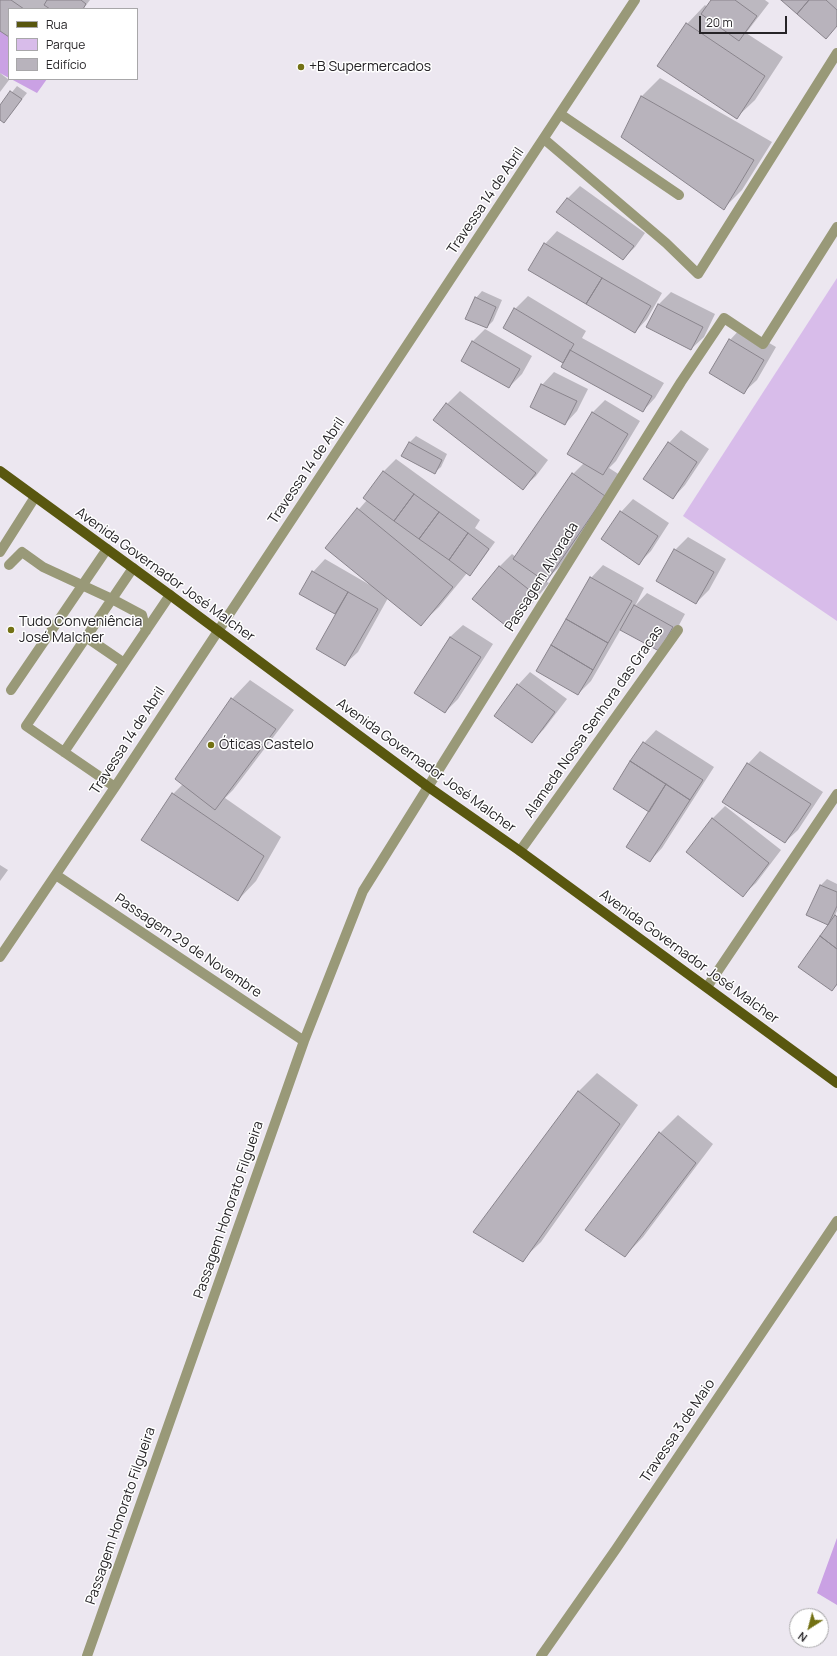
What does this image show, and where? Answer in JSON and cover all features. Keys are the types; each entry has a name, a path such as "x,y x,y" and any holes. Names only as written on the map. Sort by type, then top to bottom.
{"main road":[{"name":"Avenida Governador José Malcher","path":"0,471 218,630 427,786 520,851 837,1083"}],"street":[{"name":"Travessa 14 de Abril","path":"0,957 115,787 635,0"},
{"path":"544,138 666,243 698,274 837,53"},
{"path":"560,114 679,195"},
{"name":"Passagem Alvorada","path":"427,786 681,382 724,318 763,344 837,227"},
{"path":"0,552 35,497"},
{"path":"11,690 107,549"},
{"path":"9,565 22,552 43,567 112,599 142,615 146,630"},
{"path":"115,787 26,726 133,568"},
{"path":"64,752 170,595"},
{"name":"Alameda Nossa Senhora das Gracas","path":"520,851 678,630"},
{"path":"86,637 124,664"},
{"name":"Passagem Honorato Filgueira","path":"87,1656 304,1041 363,891 427,786"},
{"path":"707,987 837,794"},
{"name":"Passagem 29 de Novembre","path":"56,875 304,1041"},
{"name":"Travessa 3 de Maio","path":"541,1656 616,1549 837,1221"}],"green space":[{"path":"837,278 837,621 683,516"}],"shaded area":[{"path":"0,25 8,29 8,77 0,73"},
{"path":"13,80 46,80 37,93"},
{"path":"837,1538 837,1605 817,1593"}],"building":[{"path":"0,0 11,0 23,8 8,8 8,36 0,31"},
{"path":"47,0 81,0 86,4 84,8 48,8 44,5"},
{"path":"711,0 735,0 757,16 739,41 701,14"},
{"path":"781,0 809,0 797,14"},
{"path":"809,0 826,0 837,10 837,26 826,39 797,14"},
{"path":"686,23 765,76 737,119 657,66"},
{"path":"10,91 22,99 4,123 0,120 0,105"},
{"path":"641,96 754,160 724,210 621,137"},
{"path":"567,198 634,246 623,260 556,212"},
{"path":"544,243 602,278 586,304 528,270"},
{"path":"602,278 651,306 635,333 586,304"},
{"path":"475,297 496,307 487,328 465,319"},
{"path":"658,304 703,327 691,350 646,327"},
{"path":"514,308 574,344 563,363 503,328"},
{"path":"729,339 764,360 744,394 709,373"},
{"path":"472,341 520,369 509,388 461,361"},
{"path":"570,350 652,396 643,412 561,367"},
{"path":"541,384 577,401 565,425 530,407"},
{"path":"446,403 536,473 523,490 433,420"},
{"path":"592,412 628,434 603,475 567,454"},
{"path":"409,442 442,460 435,474 401,456"},
{"path":"668,442 697,462 673,499 643,479"},
{"path":"383,471 414,494 394,521 363,498"},
{"path":"572,473 605,496 546,582 513,559"},
{"path":"414,494 439,512 419,539 394,521"},
{"path":"357,508 453,587 421,626 325,548"},
{"path":"620,511 658,536 639,565 601,539"},
{"path":"439,512 468,533 449,560 419,539"},
{"path":"468,533 489,549 470,576 449,560"},
{"path":"674,549 714,572 696,604 656,581"},
{"path":"499,566 537,596 510,629 472,599"},
{"path":"312,571 348,592 335,614 299,594"},
{"path":"590,577 632,601 608,643 566,619"},
{"path":"348,592 378,609 345,666 316,649"},
{"path":"634,605 673,627 659,651 620,630"},
{"path":"566,619 608,643 593,670 551,645"},
{"path":"450,637 481,657 445,713 414,693"},
{"path":"551,645 593,670 578,695 536,671"},
{"path":"517,684 555,712 532,743 494,716"},
{"path":"231,698 276,729 215,810 175,779"},
{"path":"643,742 703,780 690,800 630,761"},
{"path":"630,761 666,784 649,812 613,789"},
{"path":"747,763 811,804 785,843 722,802"},
{"path":"666,784 690,800 650,862 626,847"},
{"path":"172,793 264,856 238,901 141,840"},
{"path":"712,818 769,863 743,897 686,852"},
{"path":"820,885 837,892 837,906 828,925 806,915"},
{"path":"835,915 837,917 837,949 820,936"},
{"path":"820,936 837,949 837,984 832,991 798,967"},
{"path":"578,1091 620,1124 523,1262 473,1232"},
{"path":"659,1132 696,1163 625,1257 585,1230"}],"place":[{"name":"+B Supermercados","path":"301,67"},
{"name":"Tudo Conveniência José Malcher","path":"11,630"},
{"name":"Óticas Castelo","path":"211,745"}]}
